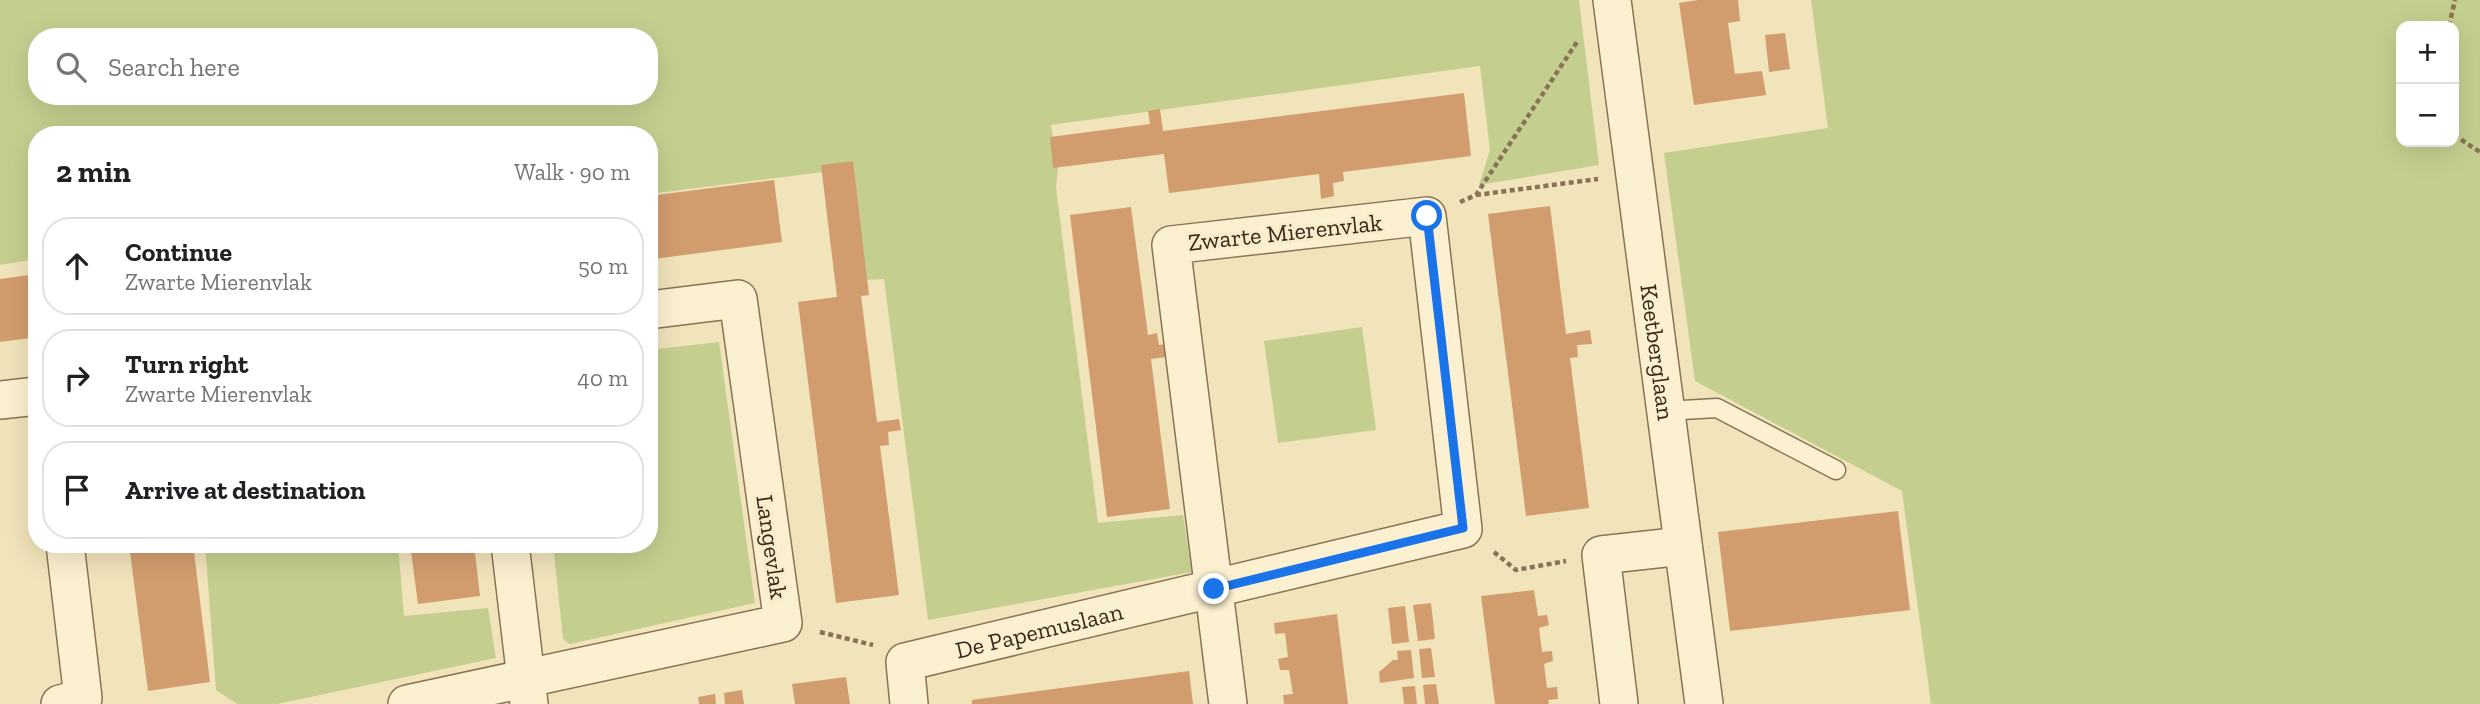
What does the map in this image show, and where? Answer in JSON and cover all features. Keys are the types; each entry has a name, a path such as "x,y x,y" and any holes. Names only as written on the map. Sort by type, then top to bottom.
{"street":[{"name":"Keetberglaan","path":"1612,0 1704,704"},
{"path":"1214,589 1463,528 1427,216"},
{"name":"Zwarte Mierenvlak","path":"1228,704 1171,245 1427,216"},
{"name":"Langevlak","path":"407,704 527,691 783,623 738,299 658,309"},
{"path":"0,400 28,397"},
{"path":"1619,704 1601,555 1683,545"},
{"path":"60,704 83,698 66,553"},
{"path":"511,553 527,691"},
{"name":"De Papemuslaan","path":"905,662 1214,589"},
{"path":"905,662 909,704"}],"lane":[{"path":"1665,411 1717,408 1836,470"}],"path":[{"path":"2450,21 2455,0"},
{"path":"1476,195 1582,34"},
{"path":"2459,138 2480,152"},
{"path":"1427,216 1476,195 1634,174"},
{"path":"1463,528 1516,570 1601,555"},
{"path":"783,623 901,652 905,662"}],"green space":[{"path":"0,0 1579,0 1599,165 1479,185 1490,150 1480,66 1051,125 1058,168 1056,187 1098,523 1183,515 1192,572 928,620 884,279 863,280 846,169 658,193 658,126 28,126 28,260 0,265"},
{"path":"1811,0 2480,0 2480,704 1931,704 1902,491 1695,381 1664,153 1828,128"},
{"path":"1362,327 1376,430 1278,443 1264,341"},
{"path":"719,342 755,603 570,644 563,639 554,553 658,553 658,349"},
{"path":"206,553 399,553 404,616 488,608 496,658 277,704 237,704 216,690"}],"building":[{"path":"1738,0 1740,21 1728,23 1735,74 1762,71 1766,95 1694,105 1679,3"},
{"path":"1785,33 1790,69 1769,72 1765,35"},
{"path":"1464,93 1471,156 1343,172 1344,181 1333,183 1334,196 1321,199 1319,174 1169,193 1164,154 1053,168 1050,137 1150,124 1148,111 1160,109 1163,131"},
{"path":"853,161 869,295 861,296 877,422 899,419 901,430 888,432 889,445 880,446 899,595 836,603 798,302 837,297 821,165"},
{"path":"774,180 782,242 658,258 658,195"},
{"path":"1550,206 1566,334 1590,330 1592,344 1577,345 1578,357 1570,358 1589,508 1526,516 1488,214"},
{"path":"1131,207 1148,335 1157,333 1159,345 1173,343 1174,356 1151,359 1170,509 1107,517 1070,215"},
{"path":"28,275 28,338 0,342 0,279"},
{"path":"1898,511 1910,610 1730,631 1718,532"},
{"path":"130,553 194,553 210,682 148,691"},
{"path":"411,553 475,553 480,596 418,604"},
{"path":"1534,590 1538,616 1547,615 1549,625 1539,628 1542,652 1552,651 1553,661 1544,664 1547,688 1557,687 1558,699 1548,700 1549,704 1495,704 1481,596"},
{"path":"1431,603 1435,639 1418,641 1413,605"},
{"path":"1405,606 1409,642 1392,644 1388,608"},
{"path":"1337,614 1348,704 1284,704 1283,695 1293,694 1289,670 1280,670 1278,659 1288,657 1285,633 1275,634 1274,623"},
{"path":"1431,648 1435,677 1422,678 1419,649"},
{"path":"1411,650 1414,678 1380,683 1379,672 1393,660 1398,660 1397,651"},
{"path":"1189,671 1193,704 972,704 972,700"},
{"path":"846,677 850,704 795,704 792,684"},
{"path":"1436,684 1439,704 1425,704 1423,685"},
{"path":"1415,686 1417,704 1404,704 1402,687"},
{"path":"742,690 744,704 725,704 724,693"},
{"path":"715,694 716,704 699,704 698,697"}],"route":[{"path":"1214,589 1463,528 1427,216"}]}
